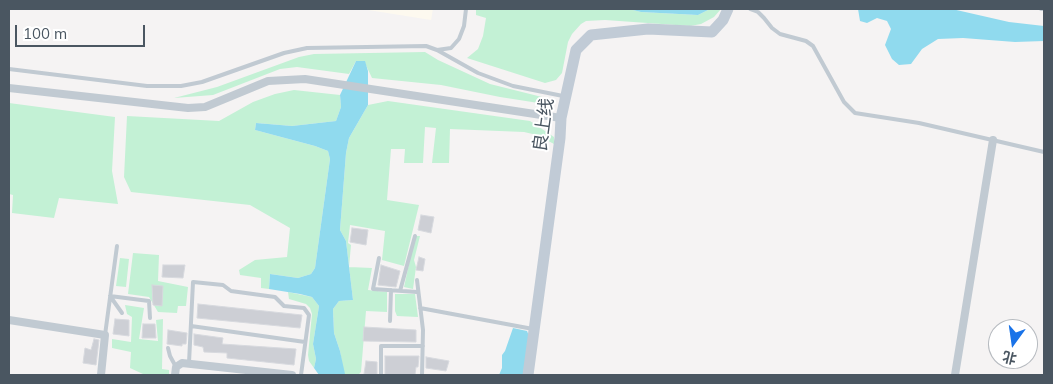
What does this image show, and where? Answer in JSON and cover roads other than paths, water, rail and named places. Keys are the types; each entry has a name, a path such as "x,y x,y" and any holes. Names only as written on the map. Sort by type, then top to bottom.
{"street":[{"name":"良上线","path":"528,375 560,138 561,118 576,50 591,35 648,29 712,32 723,20 728,9"},
{"path":"9,88 188,108 205,107 274,80 305,79 561,118"},
{"path":"955,375 993,140"},
{"path":"9,320 105,335 101,375"},
{"path":"176,371 182,363 292,375"}],"lane":[{"path":"437,50 451,48 459,39 464,26 466,9"},
{"path":"750,9 758,12 780,34 806,41 813,46 844,102 855,113 919,123 1044,152"},
{"path":"9,69 147,86 182,86 202,82 284,53 307,48 426,46 437,50 478,73 513,86 565,97"},
{"path":"400,291 416,236"},
{"path":"105,335 117,246"},
{"path":"379,258 373,289 417,292"},
{"path":"417,280 423,346 422,375"},
{"path":"189,364 193,282 223,285 231,291 275,297 284,306 304,308 309,315 301,375"},
{"path":"390,321 391,290"},
{"path":"110,296 122,313"},
{"path":"110,296 149,301 150,318"},
{"path":"420,308 534,330"},
{"path":"191,326 305,342"},
{"path":"381,375 381,346 423,346"},
{"path":"168,348 176,371"}],"water":[{"path":"629,9 710,9 698,15 641,12"},
{"path":"858,9 952,9 1009,22 1044,26 1044,41 1015,42 963,38 938,39 922,49 911,64 899,65 892,59 885,45 891,29 887,21 877,18 867,23 860,21"},
{"path":"356,61 365,61 368,71 368,105 349,138 346,153 340,230 346,241 353,300 339,301 333,309 334,333 345,374 319,375 314,368 316,359 313,344 319,306 312,297 269,289 270,274 298,278 311,274 315,268 330,159 328,151 255,130 256,123 292,126 336,121 341,107 340,95"},
{"path":"513,328 527,331 529,336 523,375 499,375 502,368 502,355"}]}
